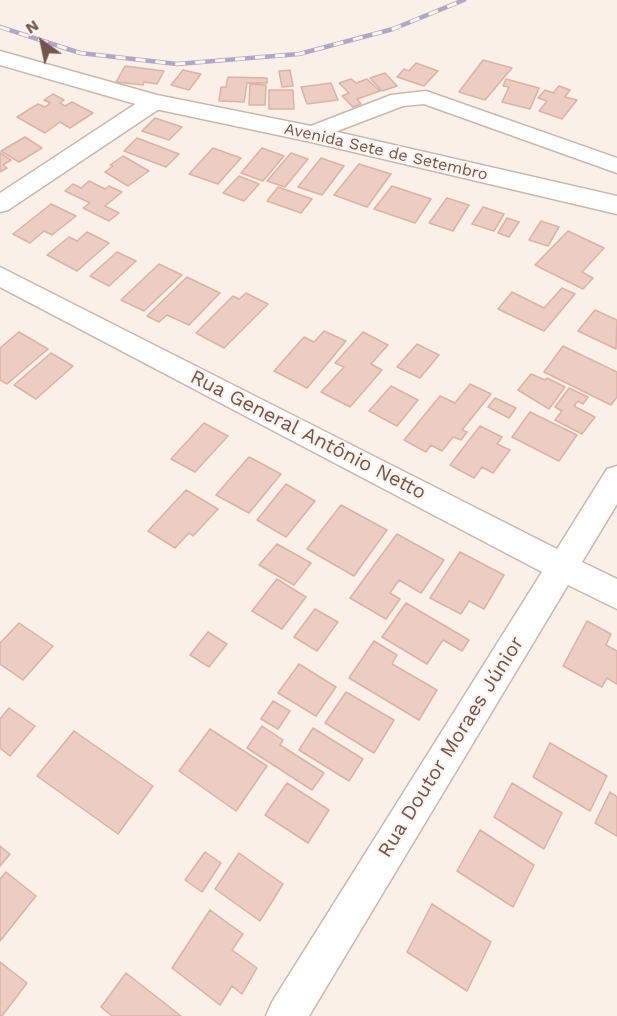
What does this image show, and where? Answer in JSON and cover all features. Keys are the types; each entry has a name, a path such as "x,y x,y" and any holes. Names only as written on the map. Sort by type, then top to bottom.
{"street":[{"name":"Avenida Sete de Setembro","path":"0,58 154,102 311,134 617,205"},
{"path":"311,134 399,100 426,97 617,166"},
{"path":"0,204 154,102"},
{"name":"Rua General Antônio Netto","path":"0,276 617,595"},
{"name":"Rua Doutor Moraes Júnior","path":"286,1016 617,478"}],"building":[{"path":"483,60 512,68 485,100 459,92"},
{"path":"416,63 438,71 424,86 397,77 404,69 409,71"},
{"path":"125,66 164,71 157,84 116,82"},
{"path":"183,70 201,74 189,90 171,85"},
{"path":"290,70 293,86 282,87 279,71"},
{"path":"385,73 397,86 382,91 370,78"},
{"path":"228,77 267,78 267,83 247,83 244,102 219,101 221,87 226,87"},
{"path":"351,79 356,83 367,79 380,91 357,99 361,104 353,107 342,96 349,93 339,83"},
{"path":"506,79 539,88 530,109 502,102 509,87 503,86"},
{"path":"331,83 338,100 307,104 301,87"},
{"path":"250,84 266,85 265,105 249,105"},
{"path":"559,86 570,90 565,97 577,100 562,119 539,111 547,101 538,98 545,90 553,93"},
{"path":"269,90 293,90 294,109 269,109"},
{"path":"53,94 64,100 60,103 65,106 72,102 93,113 70,128 60,122 45,133 17,117 38,104 45,107 50,103 44,100"},
{"path":"155,118 182,127 169,140 142,131"},
{"path":"25,137 42,148 19,162 1,151"},
{"path":"137,138 179,154 166,167 124,151"},
{"path":"213,148 241,158 218,184 189,174"},
{"path":"262,148 284,156 263,181 241,173"},
{"path":"0,153 11,160 3,165 7,168 0,172"},
{"path":"291,153 308,159 285,187 267,181"},
{"path":"123,156 149,171 128,186 105,172 113,166 110,165"},
{"path":"321,158 344,166 322,195 298,187"},
{"path":"359,164 391,174 367,207 334,195"},
{"path":"239,176 259,184 244,201 223,193"},
{"path":"89,181 105,189 109,186 122,192 105,206 119,213 109,221 83,208 90,203 65,191 73,184 81,188"},
{"path":"392,186 431,199 415,223 374,209"},
{"path":"278,187 312,199 301,213 267,201"},
{"path":"447,198 469,205 453,231 429,223"},
{"path":"51,204 76,216 52,235 44,231 30,243 13,234"},
{"path":"483,207 504,214 494,231 472,224"},
{"path":"507,218 519,222 509,237 498,233"},
{"path":"541,221 559,227 548,246 529,240"},
{"path":"568,231 604,248 582,272 593,278 583,289 535,265"},
{"path":"87,232 109,243 77,271 47,255 69,237 77,241"},
{"path":"117,252 136,261 109,286 90,276"},
{"path":"159,264 182,275 144,311 121,300"},
{"path":"187,277 220,293 189,325 167,315 159,322 147,316"},
{"path":"562,288 575,294 544,331 498,309 512,292 544,308"},
{"path":"246,293 268,304 224,348 196,333 233,296 239,299"},
{"path":"595,310 617,320 616,349 578,331"},
{"path":"324,331 346,341 307,388 274,371 304,337 314,342"},
{"path":"19,332 48,349 7,384 0,380 0,348"},
{"path":"363,332 388,345 371,364 382,370 350,407 321,392 344,367 335,363"},
{"path":"417,344 439,355 420,378 397,367"},
{"path":"563,346 617,372 617,397 611,405 544,372"},
{"path":"51,353 73,366 36,399 14,385"},
{"path":"531,374 545,380 547,378 565,387 549,409 518,390"},
{"path":"470,384 491,394 462,430 467,432 461,440 453,437 442,451 431,445 426,452 404,440 440,396 455,403"},
{"path":"391,386 418,400 397,426 369,411"},
{"path":"569,388 588,397 583,404 578,401 574,406 595,417 582,434 555,420 562,411 555,407"},
{"path":"495,398 516,408 509,418 488,407"},
{"path":"530,412 577,435 559,461 512,437"},
{"path":"204,423 228,436 195,472 171,459"},
{"path":"480,426 502,437 497,444 510,450 493,473 482,467 474,478 450,465"},
{"path":"249,457 281,474 249,513 216,495"},
{"path":"286,484 315,501 286,537 257,520"},
{"path":"186,490 218,509 193,536 189,533 175,548 148,531"},
{"path":"341,505 387,530 354,576 307,549"},
{"path":"397,534 444,560 421,593 399,580 390,593 400,599 386,619 350,598"},
{"path":"277,544 311,563 294,585 259,565"},
{"path":"460,552 504,575 484,609 469,601 461,614 430,598"},
{"path":"277,579 306,597 282,629 252,611"},
{"path":"406,603 469,640 462,651 443,640 427,664 382,637"},
{"path":"315,609 338,622 317,651 294,637"},
{"path":"587,621 611,634 606,645 617,651 617,684 607,678 602,687 563,666"},
{"path":"19,623 53,646 23,680 0,664 0,643"},
{"path":"208,632 227,644 209,667 190,655"},
{"path":"374,641 397,655 392,664 437,690 419,720 349,678"},
{"path":"299,664 336,687 316,716 278,693"},
{"path":"346,692 394,720 374,753 325,723"},
{"path":"273,701 290,711 278,729 261,719"},
{"path":"9,708 35,726 10,756 0,748 0,719"},
{"path":"262,726 283,740 280,745 324,773 312,790 247,748"},
{"path":"313,728 363,759 349,781 299,750"},
{"path":"210,729 267,766 236,811 179,771"},
{"path":"74,731 153,786 118,834 37,776"},
{"path":"550,743 607,776 590,811 533,777"},
{"path":"287,783 329,810 308,843 265,815"},
{"path":"512,783 562,813 544,849 494,817"},
{"path":"610,792 617,797 617,836 595,823"},
{"path":"480,830 534,865 513,907 457,871"},
{"path":"0,846 10,854 0,866"},
{"path":"205,852 221,863 202,892 185,880"},
{"path":"239,853 283,884 260,921 215,889"},
{"path":"6,872 36,896 0,941 0,879"},
{"path":"432,904 491,942 467,991 407,952"},
{"path":"210,910 243,934 232,950 257,968 242,994 232,986 220,1005 172,968"},
{"path":"0,962 27,983 2,1016 0,1016"},
{"path":"126,973 181,1016 112,1016 101,1007"}],"railway":[{"path":"0,27 80,53 177,64 299,54 393,29 464,0"}]}
